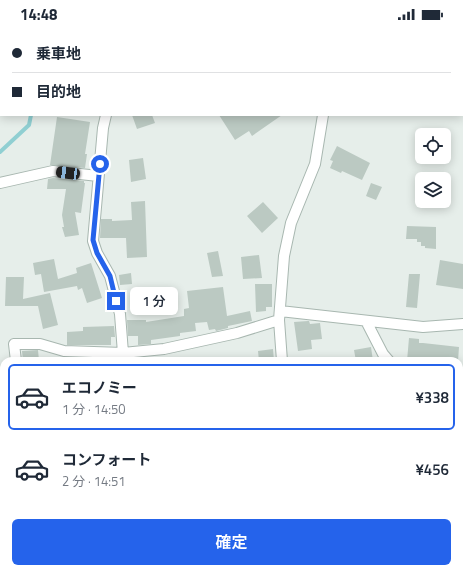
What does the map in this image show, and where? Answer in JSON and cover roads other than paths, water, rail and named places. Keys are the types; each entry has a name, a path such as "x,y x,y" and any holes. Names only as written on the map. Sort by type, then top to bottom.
{"street":[{"path":"106,116 103,128 98,176 93,240 97,253 110,276 120,314 123,353"},
{"path":"282,357 280,316 284,256 291,223 315,164 323,116"},
{"path":"0,183 53,171 98,176"},
{"path":"16,357 14,344 40,344 64,351 123,353 164,349 237,333 280,316 366,321 423,327 463,324"},
{"path":"366,321 386,357"}],"waterway":[{"path":"0,152 29,125 31,116"}]}
